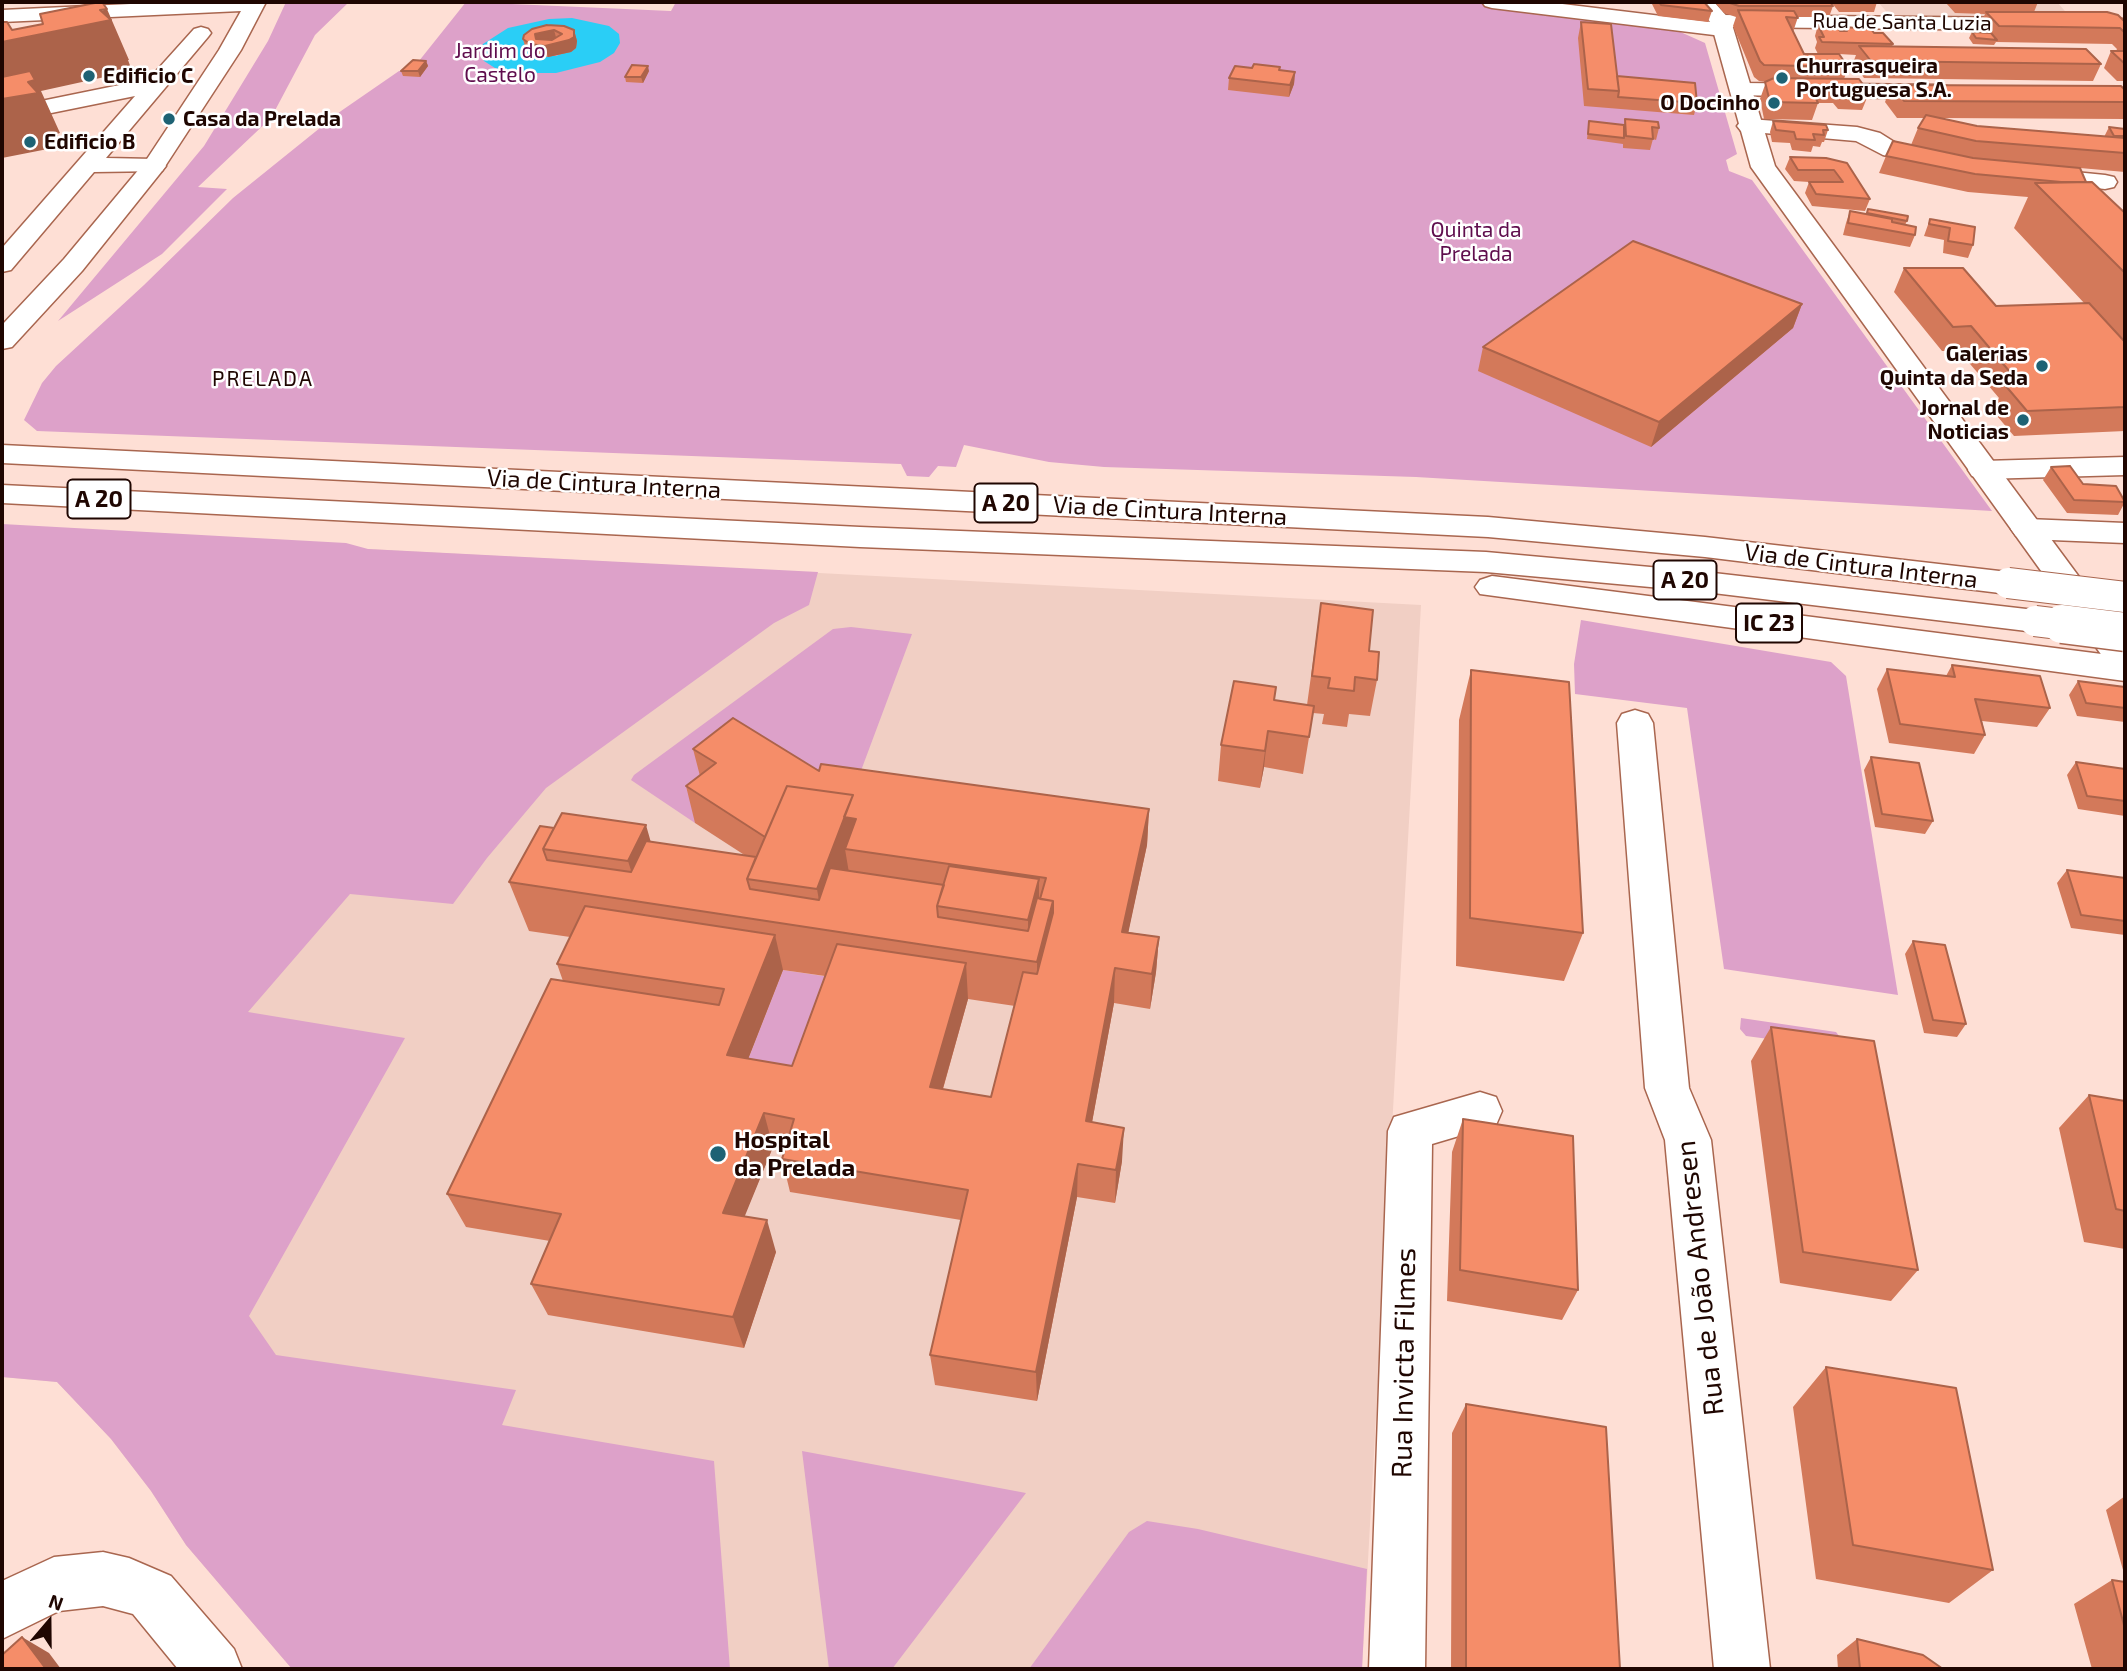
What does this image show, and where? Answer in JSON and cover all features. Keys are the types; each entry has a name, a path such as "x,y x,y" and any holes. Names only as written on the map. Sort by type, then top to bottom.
{"main road":[{"path":"2,7 123,2"},
{"name":"Rua de Santa Luzia","path":"1492,2 1721,26 2123,23"},
{"path":"1703,2 1721,26 1763,167 2026,529 2098,623 2125,666"},
{"path":"2,16 255,3"},
{"path":"2,341 73,265 154,166 223,61 255,3"},
{"path":"6,255 201,33"},
{"path":"2,116 154,85"},
{"path":"1741,90 1962,92"},
{"path":"1749,126 1857,134 1872,138 1891,150 1965,167"},
{"path":"86,165 154,166"},
{"path":"2008,173 2105,182"},
{"name":"Via de Cintura Interna","path":"2,454 1488,527 1705,547 2125,597"},
{"path":"1983,470 2125,466"},
{"name":"Via de Cintura Interna","path":"2,494 860,537 1332,554 1592,570 2125,632"},
{"path":"2026,529 2125,533"},
{"name":"IC 23","path":"1332,554 1475,585 2064,661 2125,666"},
{"name":"Rua de João Andresen","path":"1635,723 1667,1088 1688,1140 1742,1669"},
{"name":"Rua Invicta Filmes","path":"1397,1669 1409,1131 1480,1111"},
{"path":"2,1611 54,1584 103,1579 129,1585 152,1595 214,1669"}],"shaded area":[{"path":"1878,2 2057,2 2071,18 1891,17"},
{"name":"Hospital da Prelada","path":"368,549 1421,605 1362,1669 292,1669 186,1545 151,1491 111,1439 57,1382 2,1377"}],"green space":[{"path":"286,2 349,2 315,35 271,118 198,187 227,189 162,254 58,321 204,146 268,41"},
{"name":"Quinta da Prelada","path":"466,2 671,11 676,2 1461,2 1656,21 1705,43 1737,154 1726,160 1729,171 1752,180 1992,511 1416,477 1104,467 1049,462 964,445 956,467 938,466 929,477 907,476 901,464 37,431 24,420 42,383 56,366 233,198 341,111 399,71 411,71"},
{"path":"2,524 346,543 368,549 818,572 809,605 774,623 546,788 487,858 453,904 350,894 248,1012 405,1038 249,1316 276,1355 516,1390 502,1425 714,1461 730,1669 292,1669 186,1545 151,1491 111,1439 57,1382 2,1377"},
{"path":"1581,620 1831,662 1846,676 1898,995 1724,969 1687,708 1575,694 1574,664"},
{"path":"851,627 912,634 859,776 695,823 631,780 634,775 833,629"},
{"path":"783,970 843,979 800,1100 736,1090"},
{"path":"1741,1018 1836,1032 1844,1042 1837,1048 1746,1036 1740,1029"},
{"path":"802,1451 1026,1493 892,1669 829,1669"},
{"path":"1147,1521 1198,1529 1367,1569 1362,1669 1029,1669 1129,1532"}],"water":[{"path":"572,18 609,26 619,34 620,43 614,53 600,62 556,73 512,73 495,68 484,61 480,53 483,44 508,28 549,19","holes":["576,41 576,48 556,56 533,55 526,50 526,46"]}],"building":[{"path":"102,2 107,9 100,10 111,20 2,42 2,22 7,22 12,30 43,24 40,14"},
{"path":"1659,2 1704,2 1712,11 1661,5"},
{"path":"1727,2 1830,2 1833,6 1739,6"},
{"path":"1738,10 1794,11 1798,18 1786,17 1804,54 1839,54 1848,67 1764,65"},
{"path":"1986,12 2107,12 2118,15 2125,22 2125,33 2120,28 1999,26"},
{"path":"1581,22 1611,24 1619,91 1588,89"},
{"path":"547,25 564,26 574,30 574,37 545,46 530,44 523,39 532,29","holes":["554,30 562,34 552,40 536,39 535,34"]},
{"path":"1818,25 1837,26 1840,31 1847,31 1844,27 1871,29 1874,33 1883,33 1893,44 1822,42 1819,37 1824,37"},
{"path":"1972,32 1991,33 1997,40 1976,38"},
{"path":"1859,46 2086,49 2101,64 1871,61"},
{"path":"2111,51 2125,51 2125,64"},
{"path":"413,60 426,61 418,71 401,71"},
{"path":"1254,64 1295,72 1290,85 1229,78 1235,66 1252,68"},
{"path":"632,65 648,66 641,77 625,77"},
{"path":"30,71 35,80 28,82 38,93 2,99 2,77"},
{"path":"1617,76 1695,83 1697,103 1618,97"},
{"path":"1774,78 1859,79 1869,93 1844,92 1839,86 1810,85 1818,103 1770,102 1765,82"},
{"path":"1892,85 2121,86 2125,90 2125,102 1904,101"},
{"path":"1926,115 1977,126 2125,138 2125,153 1976,141 1918,128"},
{"path":"1625,119 1658,122 1659,128 1652,127 1653,139 1626,136"},
{"path":"1589,121 1624,125 1624,138 1588,134"},
{"path":"1773,121 1826,125 1828,130 1823,130 1824,135 1813,134 1815,140 1796,139 1794,132 1776,130"},
{"path":"2109,127 2125,129 2125,136 2114,136"},
{"path":"1893,141 1973,158 2080,168 2086,182 1975,174 1886,156"},
{"path":"1790,157 1826,158 1847,163 1870,199 1816,194 1809,182 1843,182 1834,170 1798,170"},
{"path":"2092,182 2125,213 2125,273 2035,183"},
{"path":"1868,209 1908,216 1907,221 1867,213"},
{"path":"1850,211 1892,219 1892,222 1916,227 1915,235 1848,223"},
{"path":"1930,219 1975,227 1973,245 1948,241 1950,228 1929,224"},
{"path":"1633,241 1802,304 1659,422 1483,347"},
{"path":"1904,268 1963,268 1996,306 2089,303 2125,342 2125,407 2027,411 2005,385 2021,385 1971,326 1953,327"},
{"path":"2070,466 2083,484 2116,486 2125,502 2074,500 2051,467"},
{"path":"1321,603 1373,610 1369,651 1379,652 1377,680 1355,677 1354,691 1328,688 1330,678 1312,676"},
{"path":"1952,665 2040,676 2050,708 1975,699 1985,735 1900,724 1887,669 1955,677"},
{"path":"1471,670 1569,682 1583,933 1470,918"},
{"path":"1234,681 1276,687 1274,700 1314,706 1309,737 1268,731 1265,751 1221,745"},
{"path":"2078,681 2125,687 2125,708 2086,703"},
{"path":"733,718 819,771 821,764 1149,809 1122,932 1159,937 1152,974 1115,968 1086,1121 1124,1128 1116,1170 1078,1164 1036,1372 930,1355 968,1190 782,1159 794,1119 764,1113 723,1213 767,1220 733,1317 531,1284 561,1214 447,1194 551,979 719,1005 724,989 557,964 585,906 775,935 727,1055 792,1066 837,944 966,963 930,1087 991,1097 1023,972 1037,974 1053,913 1053,901 1040,899 1046,878 845,849 856,819 844,817 853,795 787,786 765,837 686,786 716,763 693,749"},
{"path":"1871,757 1919,763 1933,821 1882,814"},
{"path":"2076,762 2125,769 2125,801 2087,796"},
{"path":"787,786 853,795 817,889 747,879"},
{"path":"562,813 646,825 628,861 543,849"},
{"path":"540,826 554,828 543,849 547,860 631,872 646,841 756,857 747,879 750,889 819,900 830,868 944,885 937,906 938,917 1028,931 1037,898 1053,901 1037,962 509,882"},
{"path":"949,866 1039,879 1028,920 937,906"},
{"path":"2067,870 2125,878 2125,921 2081,915"},
{"path":"1913,941 1945,945 1966,1024 1933,1020"},
{"path":"1771,1027 1874,1041 1918,1270 1803,1252"},
{"path":"2089,1095 2125,1101 2125,1211 2116,1209"},
{"path":"1463,1119 1573,1136 1578,1290 1460,1270"},
{"path":"1826,1367 1956,1388 1993,1570 1853,1545"},
{"path":"1466,1404 1606,1427 1620,1669 1466,1669"},
{"path":"2112,1580 2125,1582 2125,1629"},
{"path":"22,1637 46,1669 2,1669 2,1655"},
{"path":"1857,1639 1923,1655 1943,1669 1860,1669"}],"place":[{"name":"Edificio C","path":"89,76"},
{"name":"Churrasqueira Portuguesa S.A.","path":"1782,78"},
{"name":"O Docinho","path":"1774,103"},
{"name":"Casa da Prelada","path":"169,119"},
{"name":"Edificio B","path":"30,142"},
{"name":"Galerias Quinta da Seda","path":"2042,366"},
{"name":"Jornal de Noticias","path":"2023,420"},
{"name":"Hospital da Prelada","path":"718,1154"}],"district":[{"name":"PRELADA","path":"263,379"}],"park label":[{"name":"Jardim do Castelo","path":"500,63"}]}
